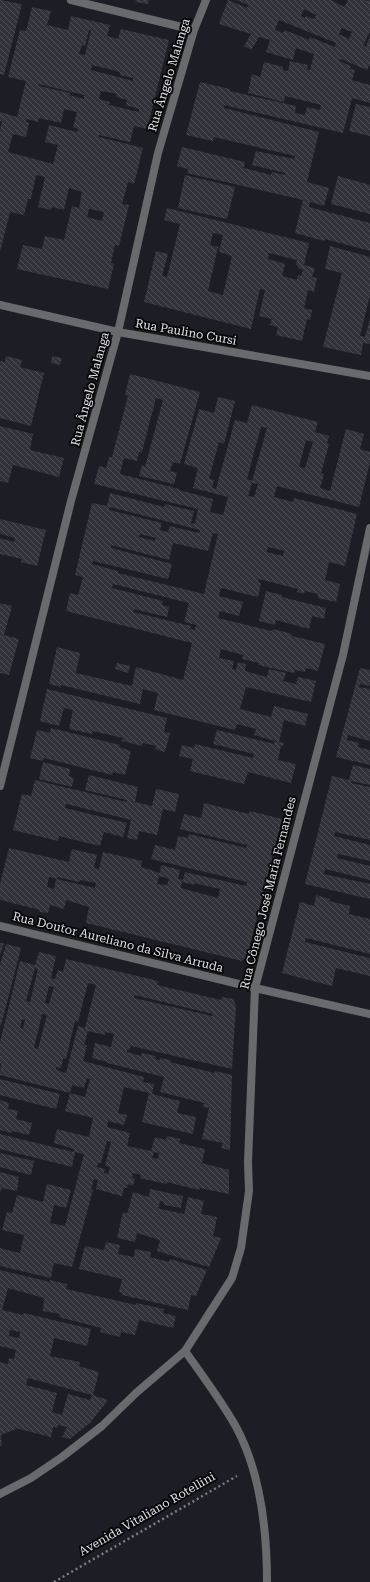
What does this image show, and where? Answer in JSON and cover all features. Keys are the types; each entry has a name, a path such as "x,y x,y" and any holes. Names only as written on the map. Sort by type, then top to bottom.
{"street":[{"path":"71,0 194,30"},
{"name":"Rua Ângelo Malanga","path":"0,786 71,501 118,332 158,153 194,30 206,0"},
{"name":"Rua Paulino Cursi","path":"0,305 118,332 370,376"},
{"name":"Rua Cônego José Maria Fernandes","path":"186,1351 232,1278 241,1248 249,1191 249,1131 254,988 343,655 370,528"},
{"name":"Rua Doutor Aureliano da Silva Arruda","path":"0,926 254,988 370,1014"},
{"path":"0,1494 31,1478 62,1457 102,1426 186,1351 213,1390 235,1426 252,1467 263,1513 268,1582"}],"path":[{"name":"Avenida Vitaliano Rotellini","path":"54,1582 252,1467"}],"building":[{"path":"0,0 22,4 4,75 0,74"},
{"path":"136,0 149,0 148,4 135,2"},
{"path":"228,0 247,8 248,5 236,0 331,0 344,7 348,0 370,0 370,31 363,46 366,47 370,36 370,66 367,70 341,59 339,61 351,66 350,69 355,70 352,80 370,85 370,103 352,98 343,133 224,105 224,108 319,132 307,182 329,188 324,206 310,202 309,207 370,223 370,251 295,233 303,200 187,173 188,169 177,166 182,147 245,162 244,168 271,175 272,172 285,175 285,173 252,165 256,151 294,159 295,156 214,137 213,141 186,135 200,82 230,89 230,91 296,106 295,113 305,115 307,107 320,110 321,105 285,96 284,102 248,93 252,74 260,77 264,62 283,67 283,70 288,71 290,61 308,65 307,69 310,70 314,54 296,48 293,60 266,52 270,40 259,37 251,50 244,46 251,34 219,24","holes":["304,9 316,15 314,19 301,16","279,20 336,43 335,47 310,37 309,40 285,30 283,33 275,30","342,28 352,32 349,39 339,34"]},
{"path":"32,7 51,11 47,25 68,30 71,16 110,25 107,36 118,39 121,29 169,40 147,129 134,126 130,142 99,135 99,137 143,148 134,184 128,182 122,204 129,205 119,246 115,245 111,263 114,264 108,289 17,269 23,245 42,249 45,236 64,240 72,206 79,208 82,192 69,188 64,210 52,207 51,210 38,207 45,177 36,175 31,199 28,199 24,215 10,212 0,252 0,130 2,121 0,121 0,112 17,117 26,81 8,77 20,30 26,31","holes":["89,30 91,30 85,55 79,54 82,45 85,46","92,65 120,72 120,75 133,78 133,81 91,70","39,84 84,95 84,99 69,95 70,93 39,86","101,91 117,94 116,97 127,100 126,105 139,109 139,112 109,105 110,102 99,99","64,109 77,112 73,127 78,129 77,132 49,125 45,142 58,145 53,164 8,152 13,134 26,137 29,123 26,122 27,119 38,122 39,118 61,123","89,209 104,212 102,221 87,217"]},
{"path":"356,104 370,107 370,136 349,131"},
{"path":"185,175 235,187 227,219 178,208"},
{"path":"338,176 370,185 370,214 331,204"},
{"path":"167,208 309,243 304,265 315,268 312,277 317,278 314,292 308,290 304,308 312,310 310,320 307,319 302,341 276,335 278,327 270,325 272,319 259,316 265,290 260,289 251,329 144,302 156,251 168,254 162,276 167,277 180,224 164,220","holes":["213,233 223,235 219,252 232,256 223,295 208,291 218,247 210,245","269,253 297,260 296,265 298,268 303,270 301,276 298,275 297,280 282,276 285,264 268,259"]},
{"path":"330,246 370,257 370,295 360,336 365,337 370,319 370,344 363,343 361,355 323,347 342,273 325,269"},
{"path":"6,356 22,360 20,367 44,373 31,426 0,418 0,361 5,362"},
{"path":"52,356 62,358 60,365 51,363"},
{"path":"130,374 200,392 180,464 173,462 170,471 177,473 174,484 139,476 142,465 145,467 163,400 156,398 142,452 139,452 137,461 124,458 120,474 213,499 210,512 223,515 228,497 193,488 198,468 184,464 199,409 214,413 218,397 235,401 224,444 219,442 209,479 214,480 212,488 216,489 235,420 247,423 252,405 318,422 315,432 329,436 327,443 329,444 321,473 324,474 320,488 330,491 346,429 364,434 360,449 370,452 370,462 359,507 277,486 274,497 293,502 294,498 357,514 345,566 329,562 325,580 340,584 336,602 318,598 318,594 305,591 304,594 297,592 298,589 259,579 258,582 261,583 258,597 221,588 219,596 243,602 239,616 220,611 218,618 272,631 273,629 292,634 292,636 325,644 318,671 306,668 305,672 295,670 294,673 258,665 259,663 242,659 243,655 221,649 219,658 234,661 232,669 236,670 238,662 246,664 245,671 267,677 269,669 286,673 283,681 296,684 298,677 316,681 311,702 246,687 240,709 271,717 274,706 308,714 305,726 284,720 279,742 284,743 283,746 281,746 278,760 296,764 291,783 248,772 244,784 190,771 193,759 179,756 182,745 194,748 195,744 253,758 254,754 213,744 217,730 274,744 275,741 254,735 256,729 237,724 235,730 154,710 158,693 143,689 140,704 61,685 61,687 49,684 57,647 80,653 76,673 132,686 136,667 183,680 192,643 66,611 70,593 78,595 83,577 75,575 92,503 107,506 110,493 164,507 165,504 194,511 191,523 195,524 198,509 94,484 99,466 106,468 109,457 112,457 128,396 125,395","holes":["261,427 267,428 252,481 247,479","306,440 313,442 305,468 299,467","252,483 258,484 254,497 248,496","110,507 200,530 199,533 170,526 168,532 160,530 162,523 109,510","213,533 218,534 204,594 118,573 118,571 92,564 93,561 168,579 172,564 111,548 111,545 169,560 173,543 208,551","140,534 156,538 155,541 139,537","268,547 284,551 283,556 267,552","113,584 189,603 184,622 196,625 195,630 190,629 191,626 133,612 134,609 167,617 169,607 162,605 163,601 112,588"]},
{"path":"0,426 33,434 30,450 64,458 59,477 13,465 8,483 0,481"},
{"path":"0,519 46,530 37,566 21,562 22,559 0,554 0,538 14,542 15,538 0,534"},
{"path":"266,591 282,595 282,597 326,608 324,619 312,616 309,629 276,620 275,625 259,621"},
{"path":"0,603 12,606 4,635 19,639 9,675 0,673"},
{"path":"117,663 130,666 128,673 115,669"},
{"path":"360,668 370,670 370,686 360,684 359,687 370,689 370,741 348,735 347,740 359,743 358,747 370,750 370,765 336,757"},
{"path":"47,689 167,718 164,732 170,733 165,752 155,749 156,746 143,743 142,746 122,741 123,738 93,731 92,734 69,729 73,710 64,708 59,726 40,721"},
{"path":"51,728 120,745 119,747 131,751 125,775 113,772 112,775 44,758 43,761 30,758 37,730 50,733"},
{"path":"43,762 70,769 69,776 74,778 72,787 39,779"},
{"path":"353,765 370,769 370,785 351,781 351,783 370,787 370,840 335,832 334,836 370,845 370,861 338,854 337,858 370,866 370,880 325,869 324,874 370,884 370,899 305,884 332,776 349,780"},
{"path":"89,775 138,787 135,802 152,806 156,789 179,794 175,812 163,809 157,835 139,831 137,840 127,838 131,820 66,804 65,808 127,823 123,837 104,832 100,846 59,836 58,841 13,830 22,794 31,796 35,780 126,802 127,800 85,790"},
{"path":"204,803 249,814 250,811 282,819 247,956 242,961 86,923 89,907 66,900 64,909 50,905 48,913 39,912 40,910 0,900 0,884 9,848 69,862 72,849 97,855 94,868 99,869 103,852 142,861 141,867 160,873 161,865 180,870 178,879 183,880 185,872 246,886 247,882 151,859 155,845 175,850 178,836 188,838 189,834 246,848 247,845 180,829 184,814 201,818","holes":["159,876 169,879 167,885 157,884","49,877 96,883 95,888 56,879 54,889 47,887","182,882 220,889 218,898 181,888"]},
{"path":"316,895 330,899 329,901 350,906 349,914 370,919 370,954 306,938 305,942 370,958 370,976 336,968 332,986 282,973 300,902 314,906"},
{"path":"0,943 4,943 0,955"},
{"path":"6,944 21,948 1,1026 0,965"},
{"path":"39,952 56,956 51,978 55,979 58,970 63,972 66,959 158,981 157,985 221,1000 222,997 233,999 236,1006 232,1069 131,1046 129,1050 127,1049 127,1052 141,1056 142,1053 156,1056 155,1059 160,1060 160,1058 171,1060 170,1062 214,1073 215,1071 232,1075 230,1150 221,1148 223,1143 202,1139 209,1108 203,1107 204,1103 160,1092 164,1077 92,1058 95,1043 111,1047 114,1034 105,1032 105,1035 88,1031 84,1045 87,1045 83,1061 144,1077 143,1082 154,1084 152,1094 180,1101 177,1113 196,1117 193,1134 142,1122 149,1093 124,1087 118,1113 127,1115 124,1125 108,1121 107,1127 130,1133 127,1146 151,1151 155,1137 166,1140 167,1136 180,1139 179,1143 205,1149 202,1163 229,1170 229,1194 200,1188 199,1190 167,1182 167,1184 152,1181 140,1178 141,1175 133,1173 132,1178 135,1179 133,1186 128,1184 127,1188 124,1188 122,1196 96,1189 98,1180 94,1179 91,1190 93,1190 72,1267 54,1263 51,1278 0,1266 0,1248 20,1253 24,1235 2,1230 7,1212 12,1213 17,1195 43,1202 47,1184 71,1190 66,1208 54,1205 50,1223 65,1226 84,1154 75,1152 72,1167 0,1149 0,1134 73,1152 74,1149 54,1143 57,1129 89,1137 93,1118 65,1111 70,1093 0,1075 0,1042 20,961 35,965","holes":["35,968 38,969 30,1002 26,1001","88,983 96,985 85,1028 78,1026 66,1073 56,1070 56,1067 61,1068 63,1059 66,1059 75,1021 78,1022","49,986 54,987 49,1004 45,1003","134,995 213,1014 212,1016 134,998","42,1014 47,1015 38,1049 34,1048","22,1019 25,1020 23,1029 20,1028","87,1078 90,1079 85,1097 70,1093 72,1085 84,1088","107,1141 111,1142 105,1166 110,1167 108,1174 104,1173 105,1169 97,1167 98,1163 101,1163","154,1152 159,1153 158,1159 152,1158"]},
{"path":"0,1079 60,1094 56,1109 0,1095"},
{"path":"0,1100 9,1103 8,1109 18,1111 16,1119 32,1123 29,1135 0,1130"},
{"path":"0,1153 34,1161 31,1175 0,1167"},
{"path":"0,1172 19,1177 17,1191 2,1188 0,1193"},
{"path":"150,1189 183,1196 181,1208 164,1205 164,1202 160,1201 159,1207 157,1208 184,1214 188,1197 204,1201 201,1214 217,1217 213,1236 221,1238 209,1267 157,1251 160,1240 137,1233 135,1242 117,1238 123,1212 127,1214 133,1192 149,1197"},
{"path":"106,1242 120,1245 118,1254 134,1257 135,1249 151,1252 150,1257 169,1262 170,1259 207,1270 196,1296 191,1295 188,1310 122,1295 123,1293 119,1292 122,1279 79,1269 85,1246 104,1250"},
{"path":"0,1270 50,1282 50,1280 67,1284 66,1289 136,1305 136,1303 164,1309 163,1313 176,1316 173,1328 139,1320 135,1335 121,1332 120,1337 100,1332 101,1328 59,1317 60,1314 43,1311 44,1298 8,1288 2,1310 23,1315 24,1313 91,1329 87,1346 54,1338 50,1356 80,1362 79,1366 99,1372 93,1395 108,1400 90,1423 70,1439 62,1437 67,1427 58,1425 57,1428 53,1427 51,1437 15,1428 16,1429 1,1435 2,1446 0,1446 0,1362 8,1364 9,1358 14,1359 16,1350 0,1346","holes":["10,1330 20,1332 19,1338 9,1336","28,1378 92,1395 90,1400 68,1394 62,1415 52,1412 57,1393 26,1385"]}]}
